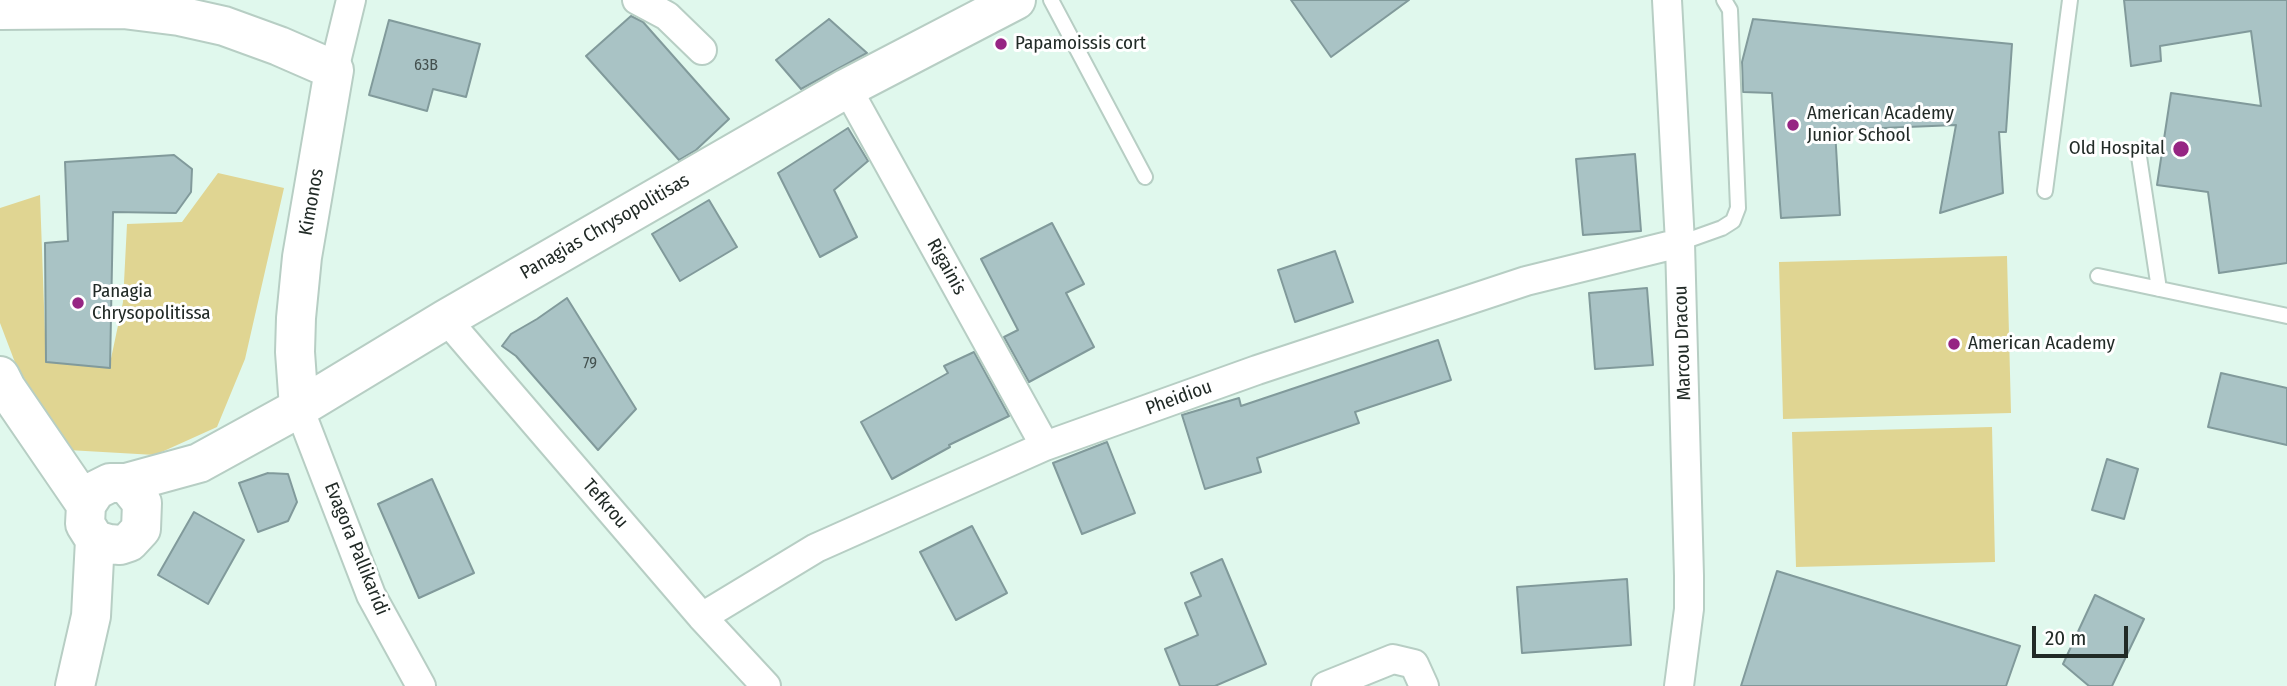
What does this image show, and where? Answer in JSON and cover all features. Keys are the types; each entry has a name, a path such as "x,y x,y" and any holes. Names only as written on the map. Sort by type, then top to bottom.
{"street":[{"name":"Kimonos","path":"299,408 295,352 298,294 334,70 351,0"},
{"path":"637,0 667,16 702,50"},
{"name":"Panagias Chrysopolitisas","path":"199,463 126,483 110,483 96,490 113,527 199,463 299,408 446,319 846,88 1016,0"},
{"name":"Marcou Dracou","path":"1667,0 1680,243 1689,576 1689,609 1679,686"},
{"path":"0,10 123,9 179,16 224,26 334,70"},
{"name":"Rigainis","path":"846,88 1045,446"},
{"name":"Pheidiou","path":"702,617 816,548 1045,446 1257,370 1526,281 1680,243"},
{"name":"Tefkrou","path":"446,319 702,617 766,686"},
{"path":"0,376 6,388 113,527 75,686"},
{"name":"Evagora Pallikaridi","path":"299,408 370,595 421,686"},
{"path":"1326,686 1393,659 1414,664 1424,686"}],"lane":[{"path":"1051,0 1145,177"},
{"path":"1680,243 1723,228 1733,221 1738,208 1730,10 1724,0"},
{"path":"2045,191 2070,0"},
{"path":"2138,150 2159,289"},
{"path":"2098,276 2287,316"}],"shaded area":[{"path":"218,173 284,188 245,359 217,427 155,455 68,450 16,365 0,323 0,208 40,195 46,362 109,368 123,302 127,224 182,222"},
{"path":"2007,256 2011,413 1783,419 1779,262"},
{"path":"1992,427 1995,562 1796,567 1792,432"}],"building":[{"path":"1291,0 1409,0 1331,57"},
{"path":"2124,0 2287,0 2287,263 2219,273 2208,192 2157,185 2171,93 2261,106 2251,31 2160,46 2161,61 2131,66"},
{"path":"631,16 643,22 729,119 696,150 679,160 586,56"},
{"path":"829,19 867,53 801,89 776,60"},
{"path":"1753,19 2012,44 2006,132 1999,132 2003,193 1940,213 1956,125 1835,130 1840,215 1781,218 1772,93 1743,92 1742,62"},
{"path":"389,20 480,44 466,97 433,89 427,111 369,95"},
{"path":"848,128 868,161 834,190 857,237 820,257 778,173"},
{"path":"1635,154 1641,231 1583,235 1576,159"},
{"name":"Panagia Chrysopolitissa","path":"174,155 192,169 191,192 176,213 113,212 110,368 46,362 45,243 68,241 65,162"},
{"path":"709,200 737,247 680,281 652,234"},
{"path":"1052,223 1084,284 1066,293 1094,347 1029,382 1004,337 1018,330 981,259"},
{"path":"1335,251 1353,302 1295,322 1278,270"},
{"path":"1647,288 1653,365 1595,369 1589,293"},
{"path":"567,298 636,409 598,450 516,356 502,346 511,334"},
{"path":"1438,340 1451,380 1355,412 1359,423 1257,458 1261,472 1205,489 1182,415 1239,398 1241,406"},
{"path":"974,352 1009,416 949,445 950,447 892,479 861,422 948,373 944,366"},
{"path":"2221,373 2287,388 2287,445 2208,427"},
{"path":"1107,442 1135,513 1082,534 1053,463"},
{"path":"2107,459 2138,469 2124,519 2092,510"},
{"path":"268,473 288,474 297,502 288,521 258,532 239,483"},
{"path":"432,479 474,573 419,598 378,504"},
{"path":"194,512 244,540 208,604 158,575"},
{"path":"972,526 1007,593 956,620 920,552"},
{"path":"1222,559 1266,664 1215,686 1180,686 1165,649 1198,635 1185,603 1201,596 1191,573"},
{"path":"1777,571 2020,646 2006,686 1741,686"},
{"path":"1627,579 1631,645 1522,653 1517,587"},
{"path":"2095,595 2144,619 2112,686 2089,686 2063,664"}],"place":[{"name":"Papamoissis cort","path":"1001,44"},
{"name":"American Academy Junior School","path":"1793,125"},
{"name":"Old Hospital","path":"2181,149"},
{"name":"Panagia Chrysopolitissa","path":"78,303"},
{"name":"American Academy","path":"1954,344"}]}
